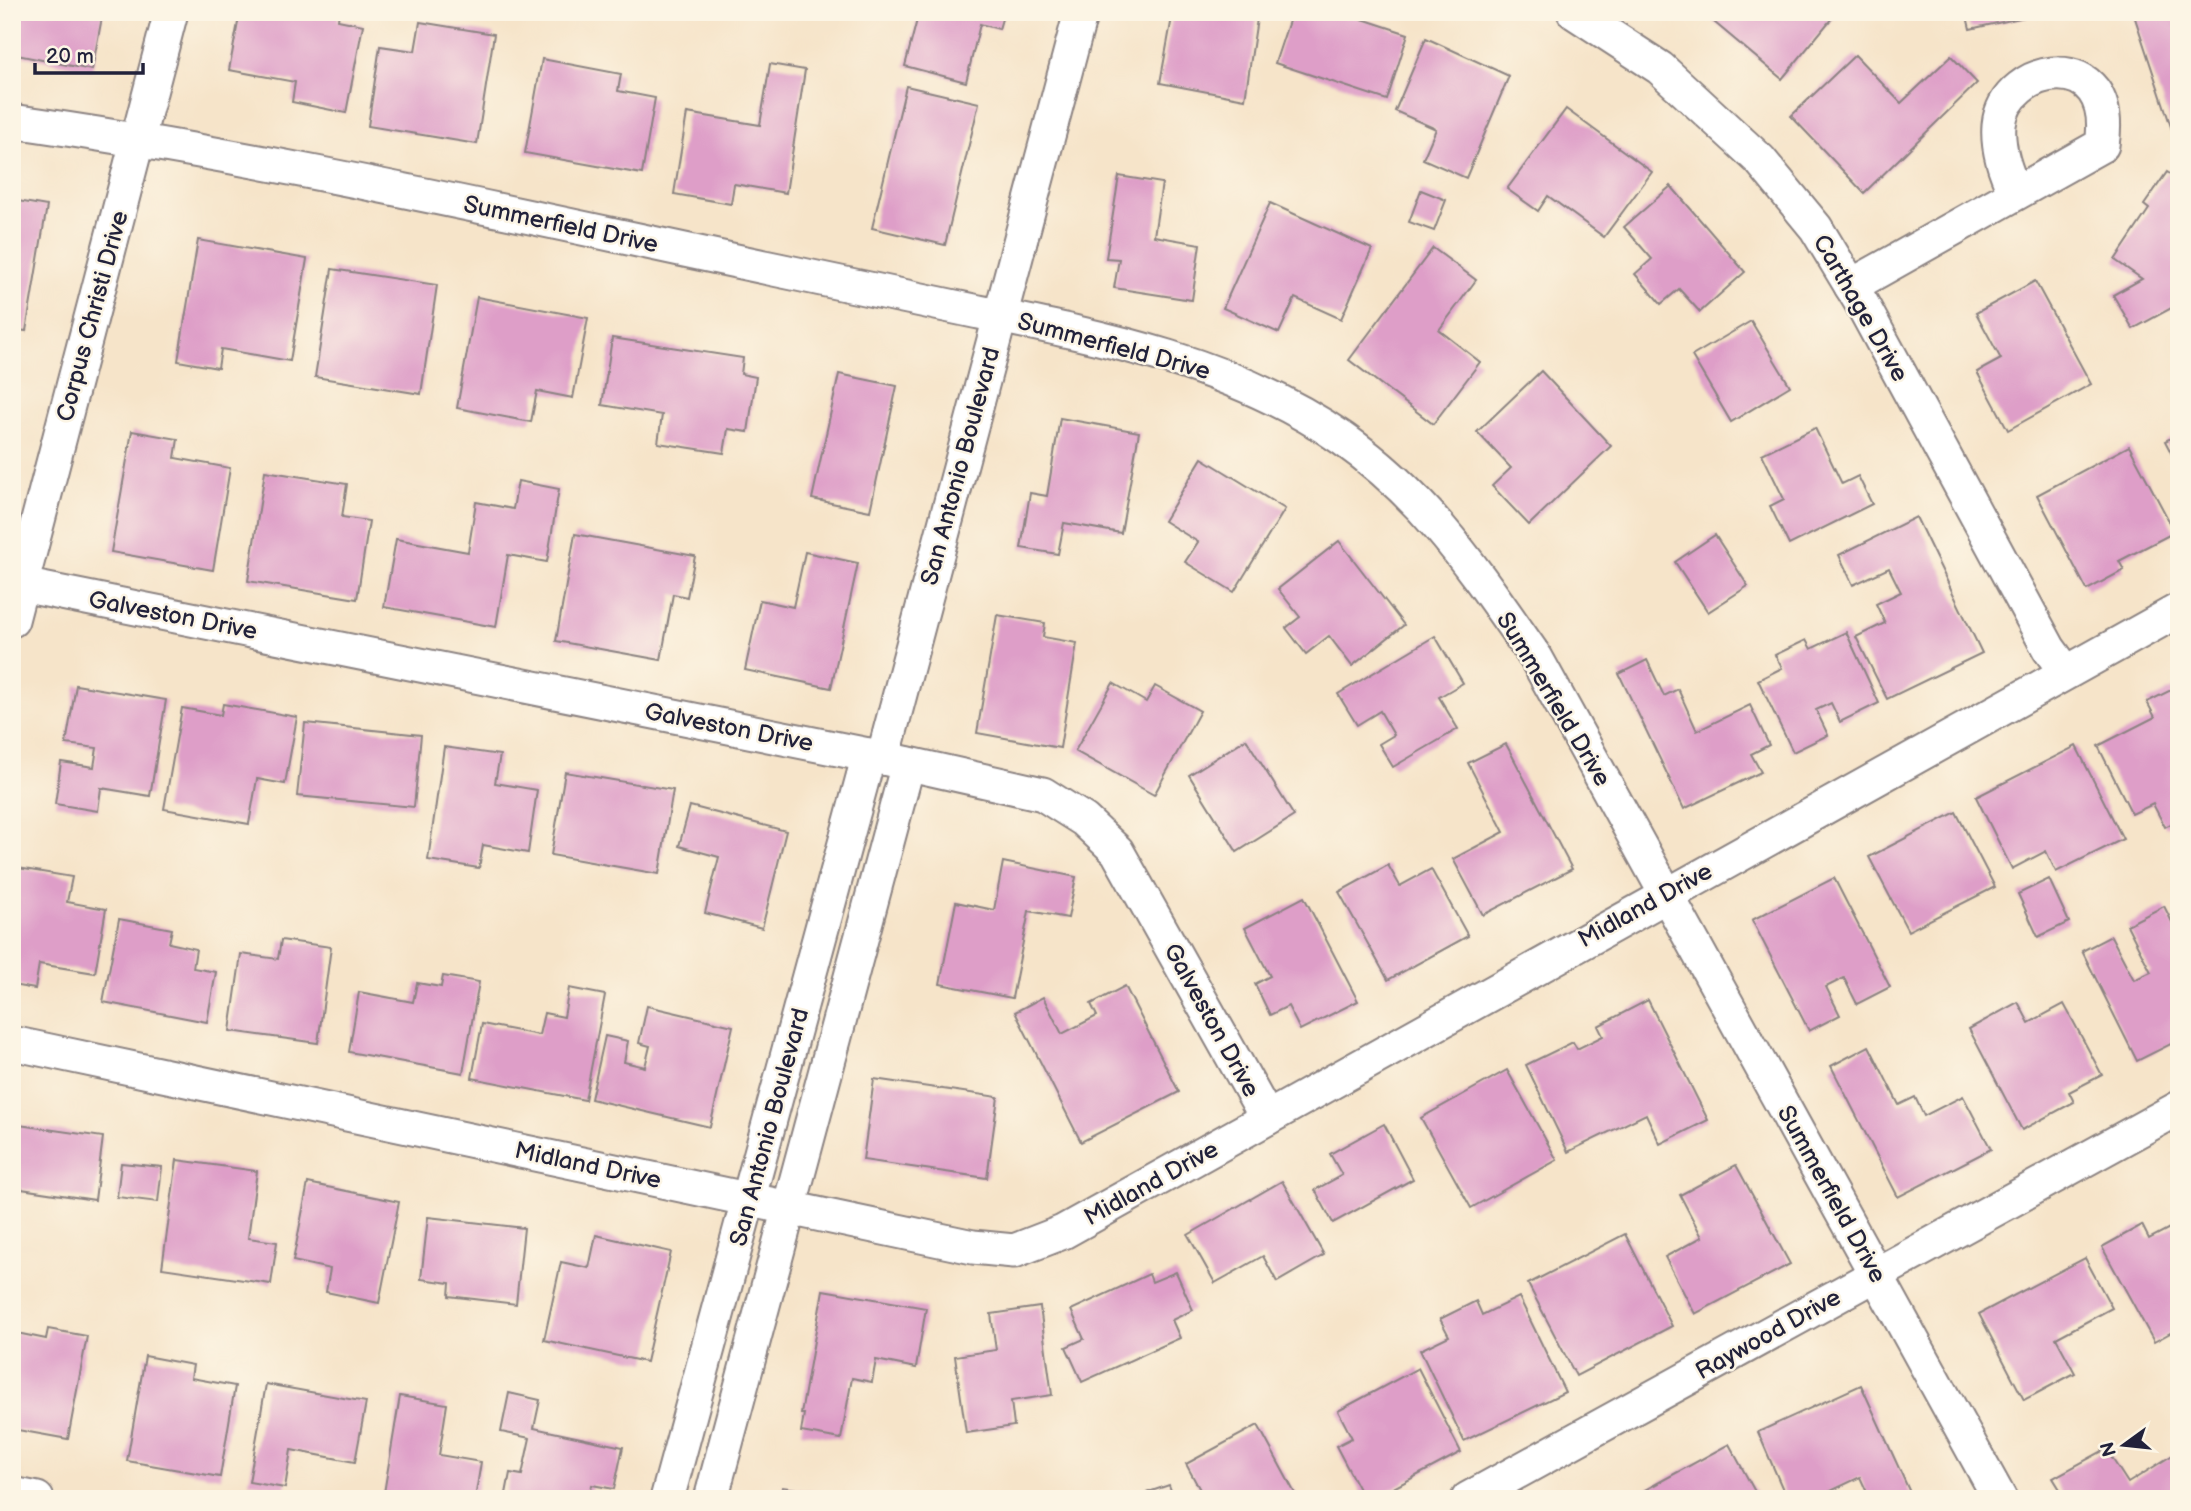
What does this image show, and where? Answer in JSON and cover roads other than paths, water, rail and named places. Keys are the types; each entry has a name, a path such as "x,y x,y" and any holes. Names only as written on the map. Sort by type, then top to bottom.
{"street":[{"name":"Corpus Christi Drive","path":"12,620 171,12"},
{"name":"San Antonio Boulevard","path":"711,1499 789,1208 886,759 1081,12"},
{"name":"Carthage Drive","path":"1574,12 1660,68 1760,160 1816,228 1851,286 2049,649 2066,673"},
{"name":"Summerfield Drive","path":"12,121 138,140 418,194 1083,333 1195,364 1256,390 1342,439 1404,489 1446,531 1536,658 2000,1499"},
{"path":"1851,286 2015,192"},
{"name":"Galveston Drive","path":"22,585 886,759 1043,794 1084,820 1117,851 1138,884 1267,1118"},
{"name":"Midland Drive","path":"12,1043 973,1247 1014,1251 1063,1232 2179,610"},
{"name":"San Antonio Boulevard","path":"667,1499 750,1199 886,759"},
{"name":"Raywood Drive","path":"1468,1499 2179,1108"},
{"path":"12,1493 37,1499"}]}
